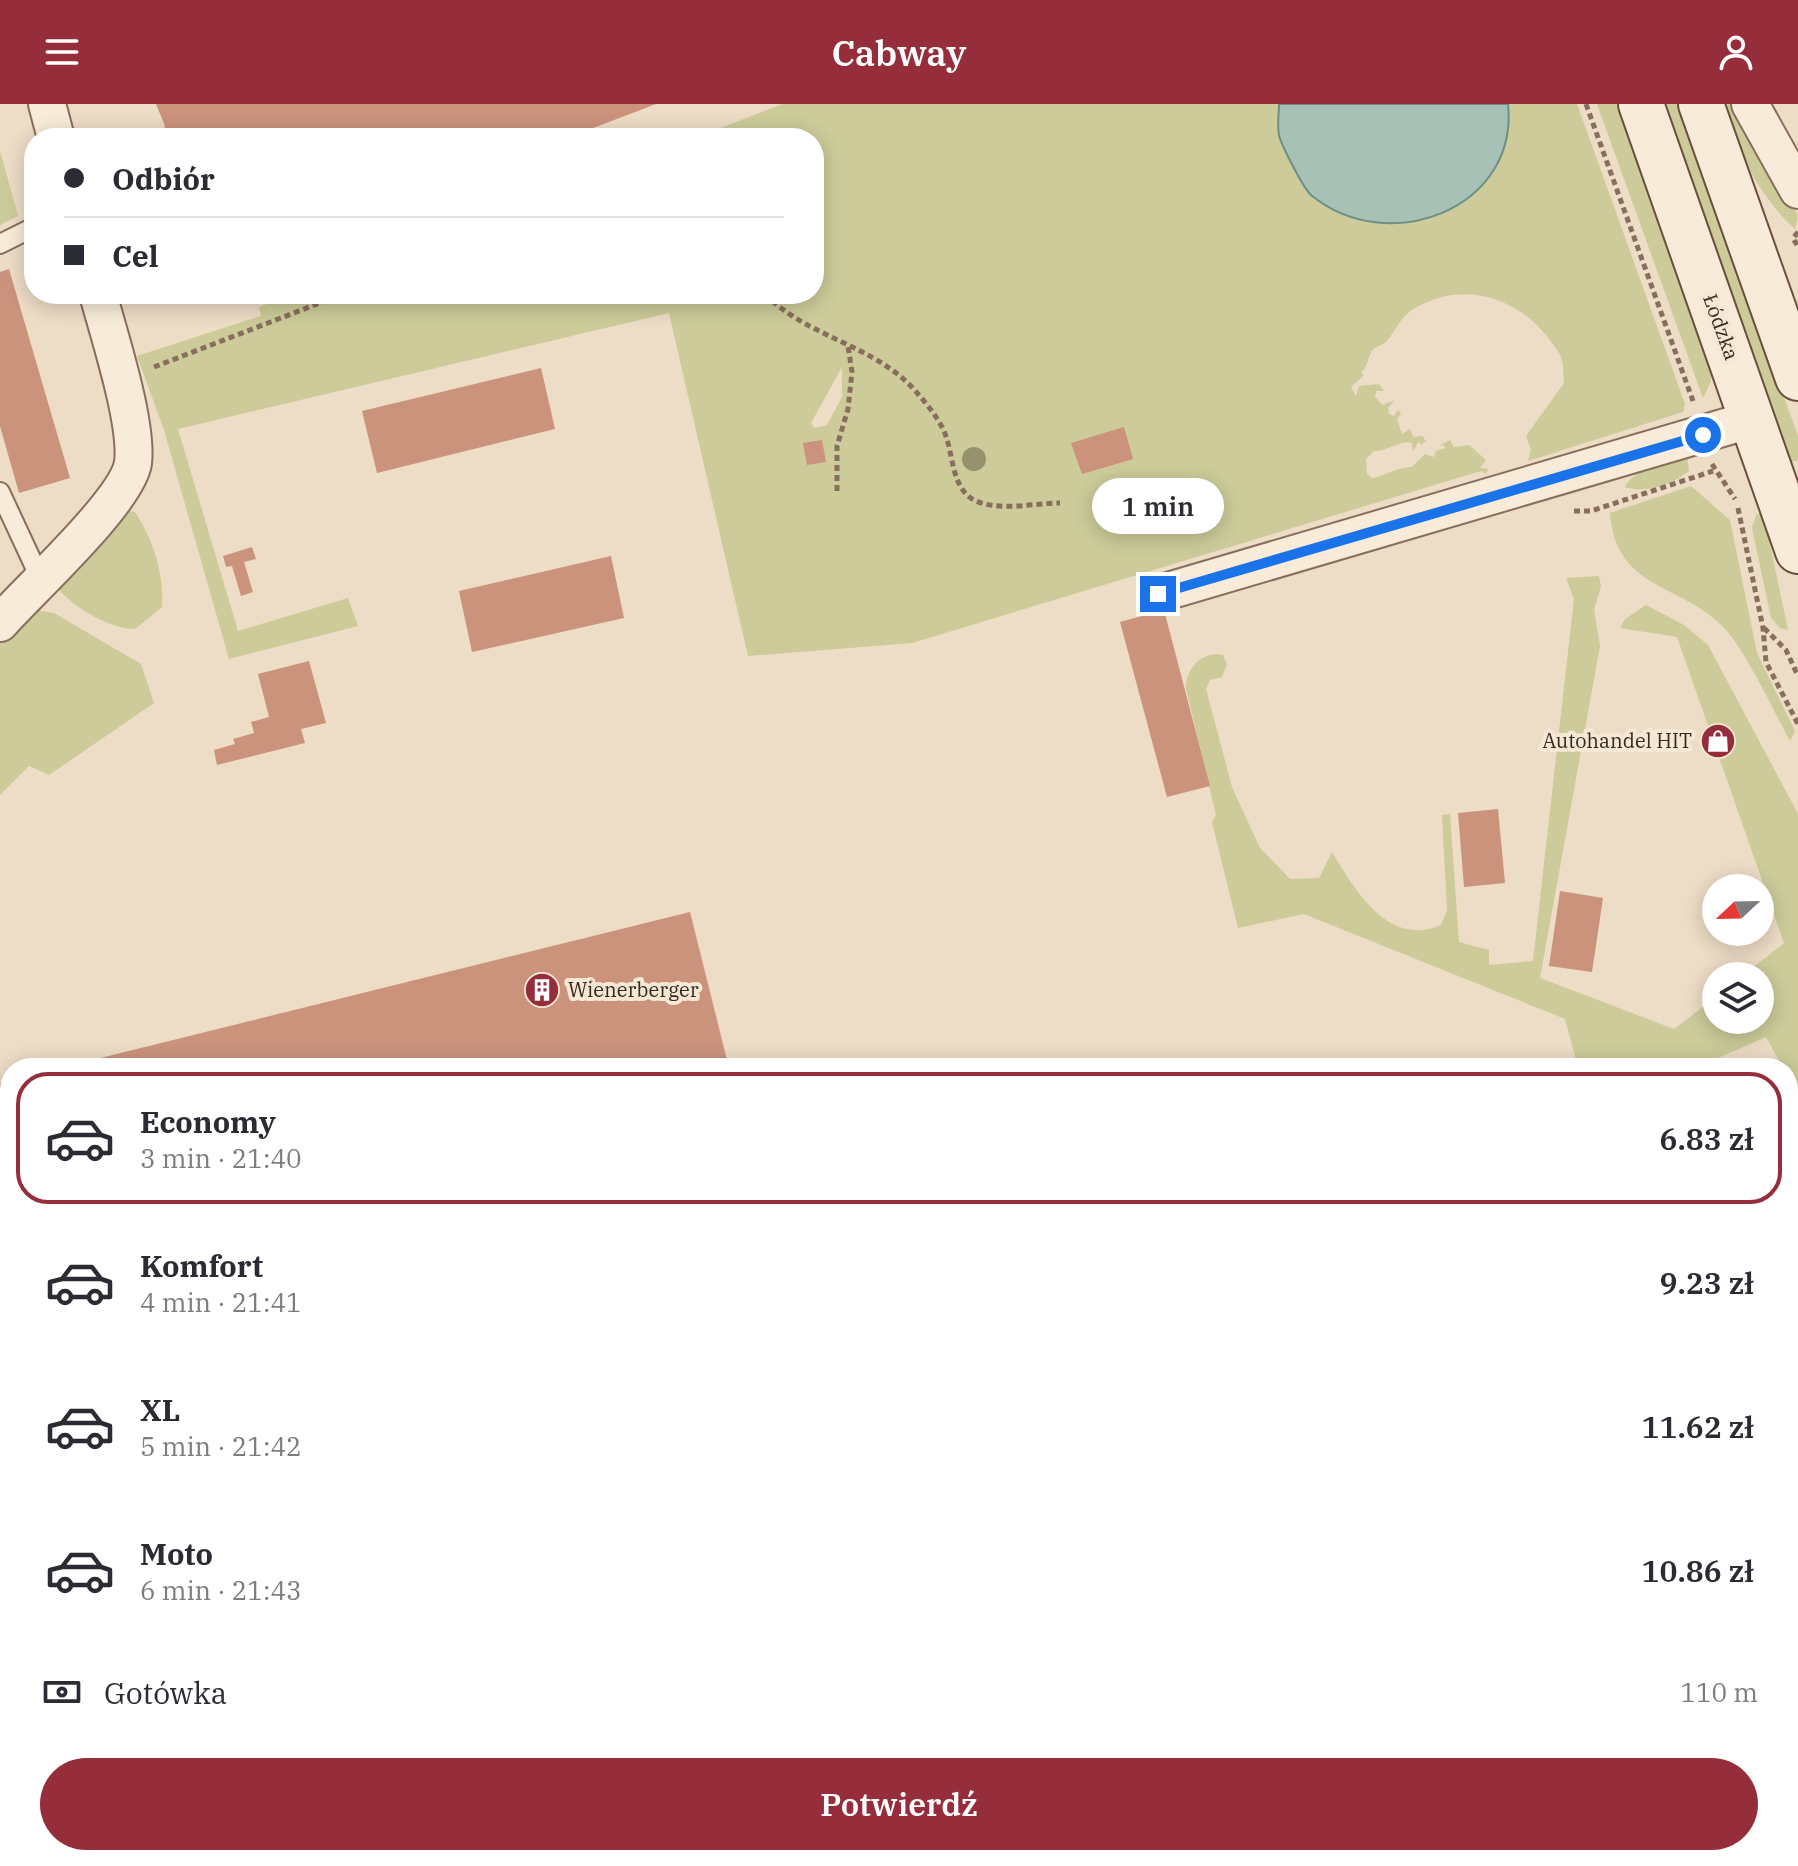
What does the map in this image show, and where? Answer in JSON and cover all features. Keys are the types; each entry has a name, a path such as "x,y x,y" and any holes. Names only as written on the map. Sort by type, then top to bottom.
{"main road":[{"name":"Łódzka","path":"1641,104 1798,551"},
{"path":"1701,104 1798,378"}],"street":[{"path":"47,104 53,128"},
{"path":"1750,104 1768,142 1798,190"},
{"path":"0,623 101,516 129,478 133,449 121,380 101,304"},
{"path":"1158,594 1753,419"}],"lane":[{"path":"0,244 24,232"},
{"path":"0,492 40,578"}],"path":[{"path":"1586,104 1695,407"},
{"path":"1798,232 1793,238 1798,247"},
{"path":"121,380 317,304"},
{"path":"778,304 808,326 892,367 918,393 942,427 956,478 973,500 989,505 1060,503"},
{"path":"837,491 837,446 848,409 852,372 848,346"},
{"path":"1709,454 1714,470 1735,498 1763,628 1766,662 1798,724"},
{"path":"1763,628 1786,650 1798,676"}],"shaded area":[{"path":"783,104 1577,104 1685,404 1683,412 1528,461 1531,450 1526,436 1564,383 1559,353 1531,320 1496,299 1456,295 1436,299 1406,315 1387,341 1372,351 1361,373 1364,375 1351,387 1356,396 1359,386 1379,384 1384,391 1376,391 1375,397 1383,405 1395,400 1388,408 1389,414 1394,416 1398,410 1401,414 1397,419 1402,434 1410,429 1413,437 1422,436 1426,441 1421,445 1419,441 1413,451 1412,443 1407,442 1374,451 1366,459 1367,474 1372,478 1412,467 1425,454 1434,457 1436,451 1445,448 1444,445 1439,446 1450,440 1454,447 1469,445 1486,460 1480,468 1488,469 1486,474 1481,471 912,643 748,656 669,313 178,429 238,631 348,598 358,626 229,659 164,430 137,356 261,316 259,307 267,304 824,304 824,128 721,128","holes":["842,367 842,397 827,425 814,428 811,423"]},
{"path":"1279,104 1508,104 1506,141 1493,172 1471,196 1442,213 1410,222 1375,222 1342,214 1311,195 1279,135"},
{"path":"1597,104 1619,104 1711,361 1711,381 1703,398"},
{"path":"1662,104 1679,104 1798,436 1798,460 1788,463"},
{"path":"1722,104 1739,104 1764,167 1798,215 1795,229 1760,187 1735,139"},
{"path":"0,151 18,216 0,225"},
{"path":"1687,456 1689,471 1674,480 1649,489 1625,487 1629,480 1644,471"},
{"path":"1691,486 1730,520 1757,653 1795,731 1790,741 1751,666 1725,629 1690,602 1638,572 1624,558 1615,539 1610,513"},
{"path":"130,511 135,512 152,545 162,594 162,607 135,629 92,616 57,587 63,570"},
{"path":"1763,511 1788,630 1780,628 1771,618 1752,528 1756,515"},
{"path":"1599,576 1601,586 1594,610 1600,646 1540,978 1674,1029 1702,1008 1702,1034 1774,1034 1774,962 1760,962 1784,943 1774,914 1774,874 1760,874 1677,637 1620,628 1625,619 1646,605 1684,625 1708,645 1798,814 1798,1058 1778,1058 1766,1037 1718,1058 1575,1058 1565,1019 1304,914 1238,928 1212,822 1216,815 1186,688 1189,674 1197,662 1215,654 1223,655 1227,664 1222,677 1210,680 1206,689 1232,787 1260,848 1290,879 1319,878 1332,852 1363,898 1389,922 1405,929 1422,930 1441,925 1447,910 1442,815 1450,814 1459,942 1489,950 1489,965 1533,961 1574,599 1566,578"},
{"path":"37,610 54,613 141,664 154,703 49,775 29,766 0,795 0,636 22,615"}],"building":[{"path":"156,104 656,104 593,128 165,126"},
{"path":"9,269 70,478 19,493 0,426 0,272"},
{"path":"541,368 555,429 377,473 362,411"},
{"path":"1124,427 1133,459 1082,474 1071,443"},
{"path":"822,440 826,462 807,465 803,443"},
{"path":"252,547 256,559 244,562 253,592 241,596 232,566 226,567 223,556"},
{"path":"611,556 624,618 472,652 459,591"},
{"path":"1164,610 1210,786 1167,797 1120,622"},
{"path":"309,661 326,723 301,729 305,743 217,765 214,750 235,744 233,739 254,733 251,722 269,717 258,674"},
{"path":"1498,809 1505,883 1464,887 1458,813"},
{"path":"1560,891 1603,898 1592,972 1549,966"},
{"name":"Wienerberger","path":"690,912 726,1058 100,1058"}],"place":[{"name":"Autohandel HIT","path":"1718,741"},
{"name":"Wienerberger","path":"542,990"}],"route":[{"path":"1158,594 1703,435"}]}
